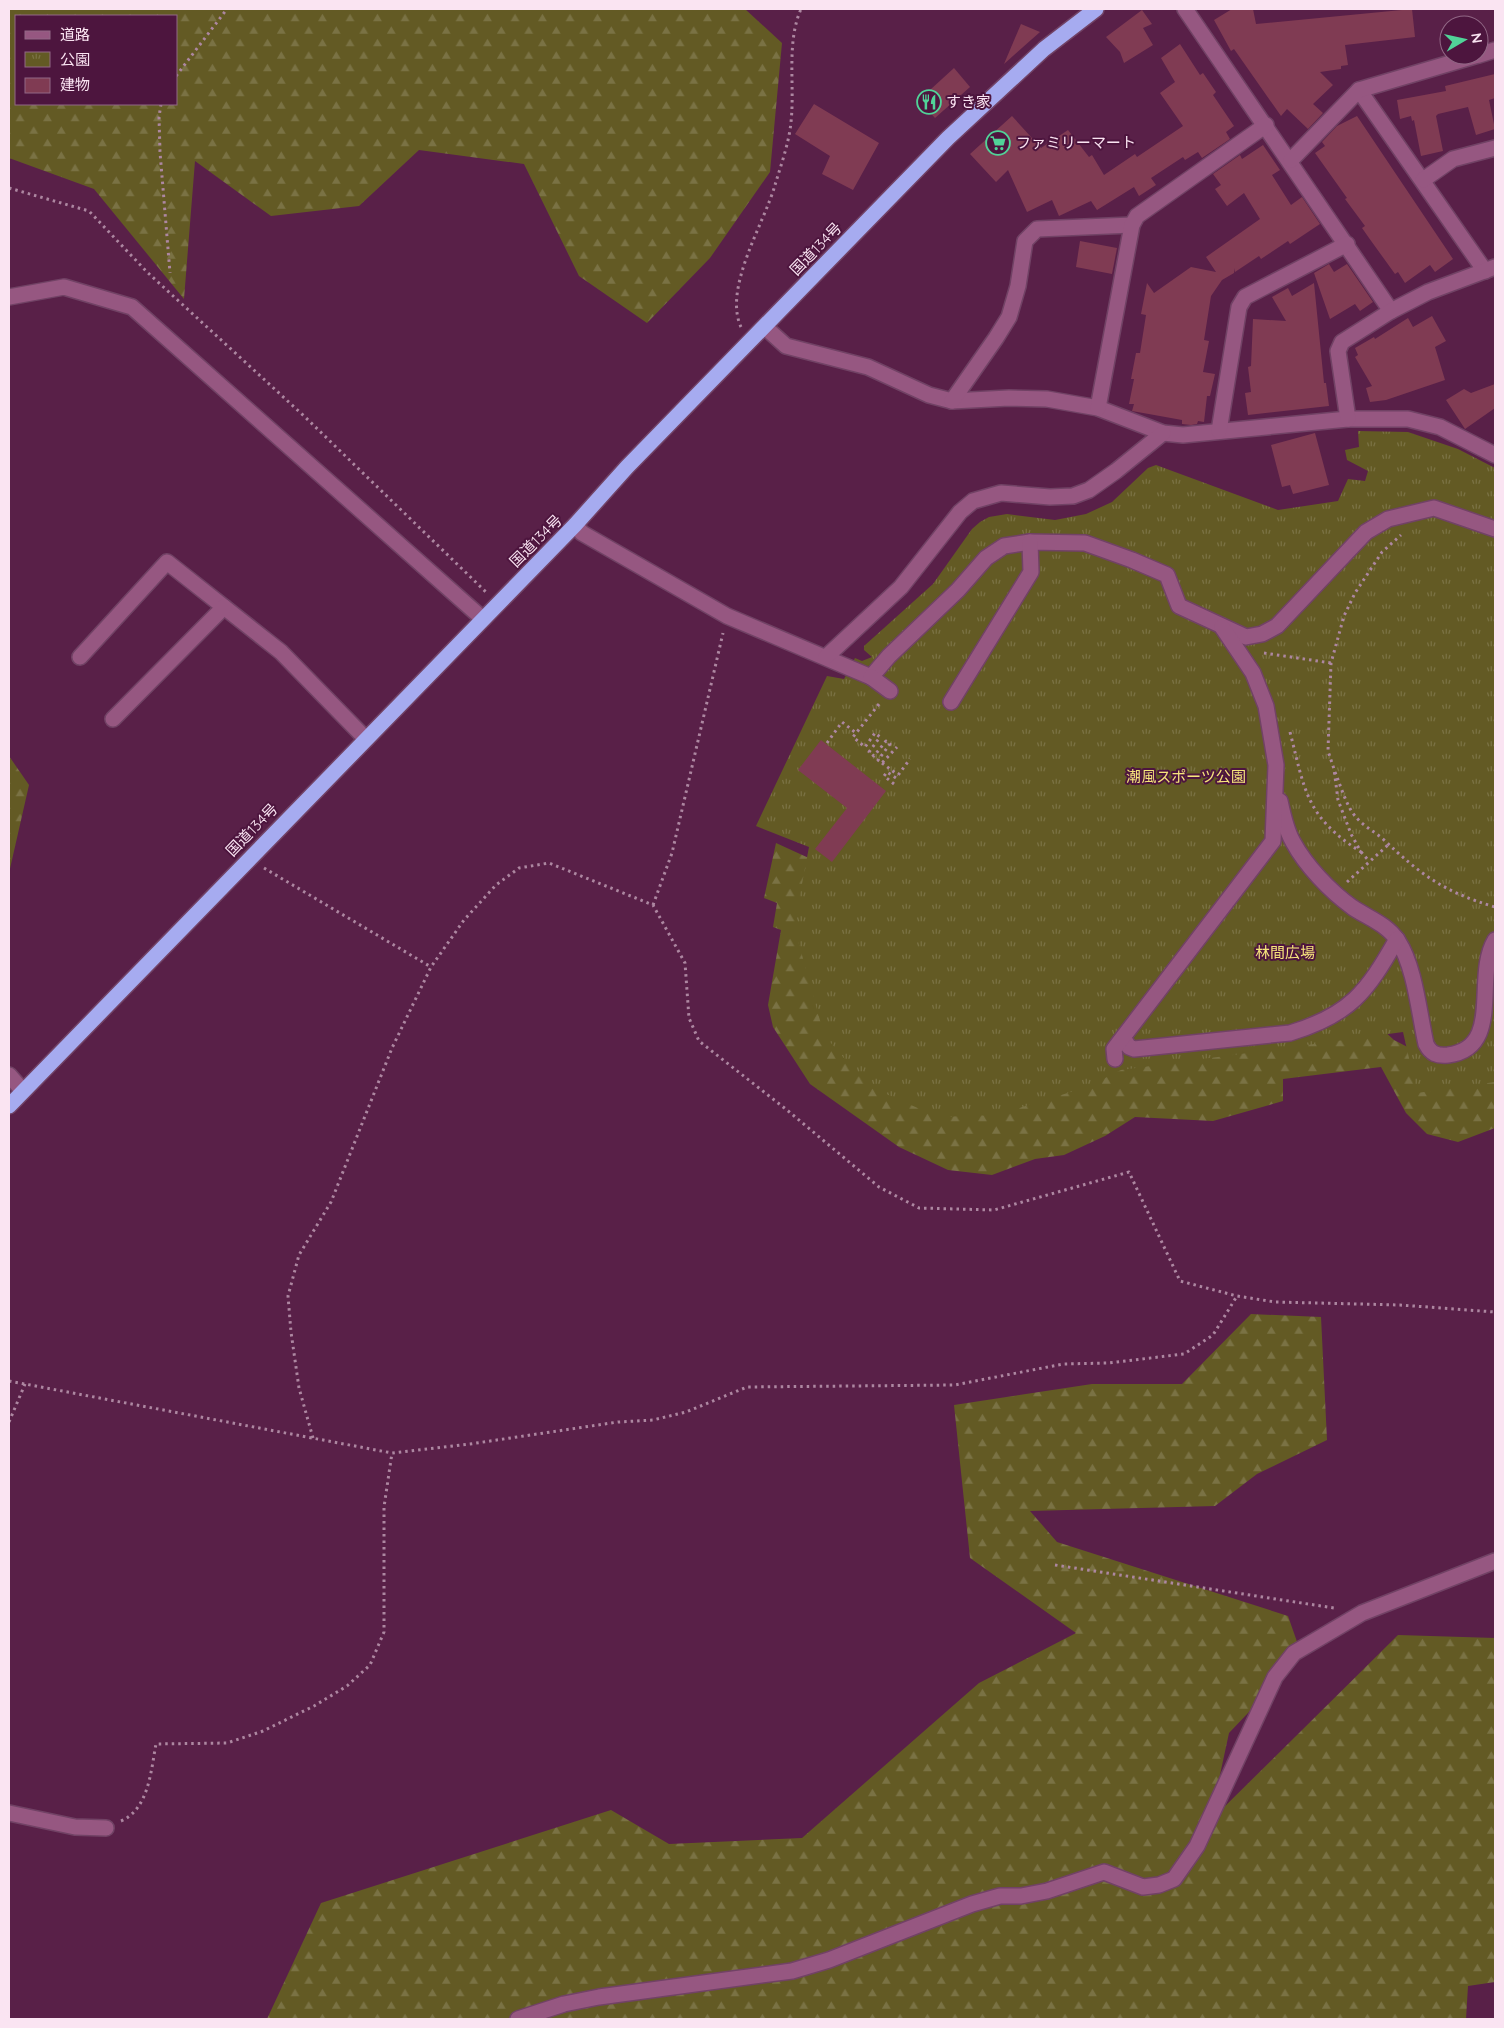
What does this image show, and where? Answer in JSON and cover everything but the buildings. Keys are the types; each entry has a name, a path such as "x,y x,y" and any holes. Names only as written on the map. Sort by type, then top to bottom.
{"highway":[{"name":"国道134号","path":"9,1106 575,525 627,467 948,138 1087,11"}],"street":[{"path":"1185,9 1291,160 1392,311"},
{"path":"1291,160 1359,90 1445,65"},
{"path":"1348,419 1338,350 1342,342 1392,311 1428,292 1490,269 1423,180 1359,90"},
{"path":"1098,408 1132,225 1137,216 1266,125"},
{"path":"1423,180 1453,159 1495,148"},
{"path":"952,401 1009,317 1018,286 1025,241 1037,229 1132,225"},
{"path":"1219,431 1239,307 1245,297 1347,244"},
{"path":"9,297 64,287 132,307 483,619"},
{"path":"765,327 786,346 868,368 929,395 952,401 1029,397 1098,408 1163,433 1183,435 1348,419 1408,418 1440,427 1495,455"},
{"path":"826,657 901,587 960,512 973,501 1001,493 1050,497 1073,496 1088,490 1116,471 1163,433"},
{"path":"871,677 996,549 1015,542 1085,543 1167,575 1179,606 1246,636 1262,634 1273,630 1366,532 1388,519 1434,508 1495,529"},
{"path":"575,525 582,533 727,616 871,677 890,690"},
{"path":"951,702 1030,572 1030,542"},
{"path":"80,656 167,562 281,652 366,738"},
{"path":"113,719 224,607"},
{"path":"1116,1059 1114,1049 1273,841 1276,765 1266,706 1253,673 1221,626"},
{"path":"1276,785 1292,841 1310,866 1338,896 1353,908 1375,920 1397,939 1408,965 1426,1044 1429,1050 1437,1055 1449,1055 1473,1048 1482,1041 1491,1026 1493,1007 1489,960 1495,940"},
{"path":"1124,1038 1129,1047 1134,1049 1290,1033 1309,1027 1336,1014 1372,982 1397,939"},
{"path":"9,1075 23,1091"},
{"path":"518,2019 564,2004 599,1997 792,1971 829,1960 972,1904 1000,1896 1021,1896 1047,1891 1104,1872 1143,1886 1158,1885 1174,1879 1197,1846 1274,1677 1294,1653 1362,1613 1495,1561"},
{"path":"9,1813 75,1827 106,1828"}],"path":[{"path":"178,73 227,9"},
{"path":"749,343 737,317 741,271 775,187 791,123 794,24 801,9"},
{"path":"161,105 159,117 160,152 170,273"},
{"path":"9,188 88,211 146,272 304,416 498,604"},
{"path":"1405,531 1382,552 1355,593 1344,616 1331,662 1328,751 1355,817 1412,867 1433,881 1461,896 1495,908"},
{"path":"653,905 672,853 727,616"},
{"path":"1256,651 1331,662"},
{"path":"890,690 853,737 865,747 875,733 880,737 869,752 874,756 886,741 890,744 878,760 898,776"},
{"path":"827,743 842,722 856,733"},
{"path":"1289,726 1305,792 1313,808 1333,832 1361,852 1369,861"},
{"path":"882,763 897,748"},
{"path":"898,776 910,759"},
{"path":"1334,769 1338,800 1344,820 1361,852"},
{"path":"894,784 884,776 887,772 896,778 898,776"},
{"path":"1344,884 1388,845"},
{"path":"249,858 303,893 431,967"},
{"path":"313,1438 299,1388 288,1296 299,1255 331,1202 392,1048 431,967 464,920 496,885 519,868 549,863 653,905 684,963 689,1018 699,1041 879,1186 919,1208 994,1210 1128,1172 1180,1281 1237,1296 1275,1302 1400,1305 1495,1312"},
{"path":"9,1381 392,1453 470,1444 618,1422 653,1420 686,1412 747,1387 955,1385 1063,1364 1108,1363 1184,1354 1213,1335 1237,1296"},
{"path":"9,1422 25,1384"},
{"path":"106,1828 127,1818 145,1796 156,1744 227,1743 262,1731 314,1706 347,1686 370,1665 384,1632 384,1507 392,1453"},
{"path":"1055,1565 1362,1613"}],"green space":[{"path":"9,9 745,9 782,43 770,172 710,258 647,323 579,276 524,164 419,150 359,206 271,216 195,161 184,299 94,189 9,158"},
{"name":"潮風スポーツ公園","path":"1358,431 1408,432 1458,449 1495,468 1495,1082 1417,1093 1403,1032 1121,1070 1087,1087 997,1115 938,1117 868,1086 824,1035 794,926 809,847 756,826 827,676 844,679 855,658 862,661 872,657 864,650 864,646 933,584 972,529 989,517 1007,514 1055,520 1086,514 1112,502 1148,468 1156,465 1278,510 1338,501 1348,479 1365,481 1368,471 1347,460 1345,450 1359,447"},
{"path":"9,756 29,785 9,873"},
{"path":"776,843 835,870 1076,1072 1373,1021 1394,1040 1423,1055 1495,1035 1495,1128 1458,1142 1427,1134 1406,1113 1381,1067 1283,1079 1283,1101 1213,1121 1135,1117 1105,1136 1064,1155 1035,1159 992,1175 948,1170 899,1147 810,1084 773,1027 768,1005 781,930 773,927 777,903 764,898"},
{"path":"1251,1314 1321,1317 1327,1440 1257,1474 1215,1506 1030,1511 1057,1542 1288,1616 1302,1656 1229,1733 1210,1821 1398,1635 1495,1638 1495,1982 1468,1986 1466,2019 267,2019 321,1903 611,1810 669,1844 802,1838 979,1683 1076,1633 970,1558 954,1405 1092,1384 1182,1384"}],"place":[{"name":"すき家","path":"929,102"},
{"name":"ファミリーマート","path":"998,143"}],"park label":[{"name":"林間広場","path":"1285,953"}]}
